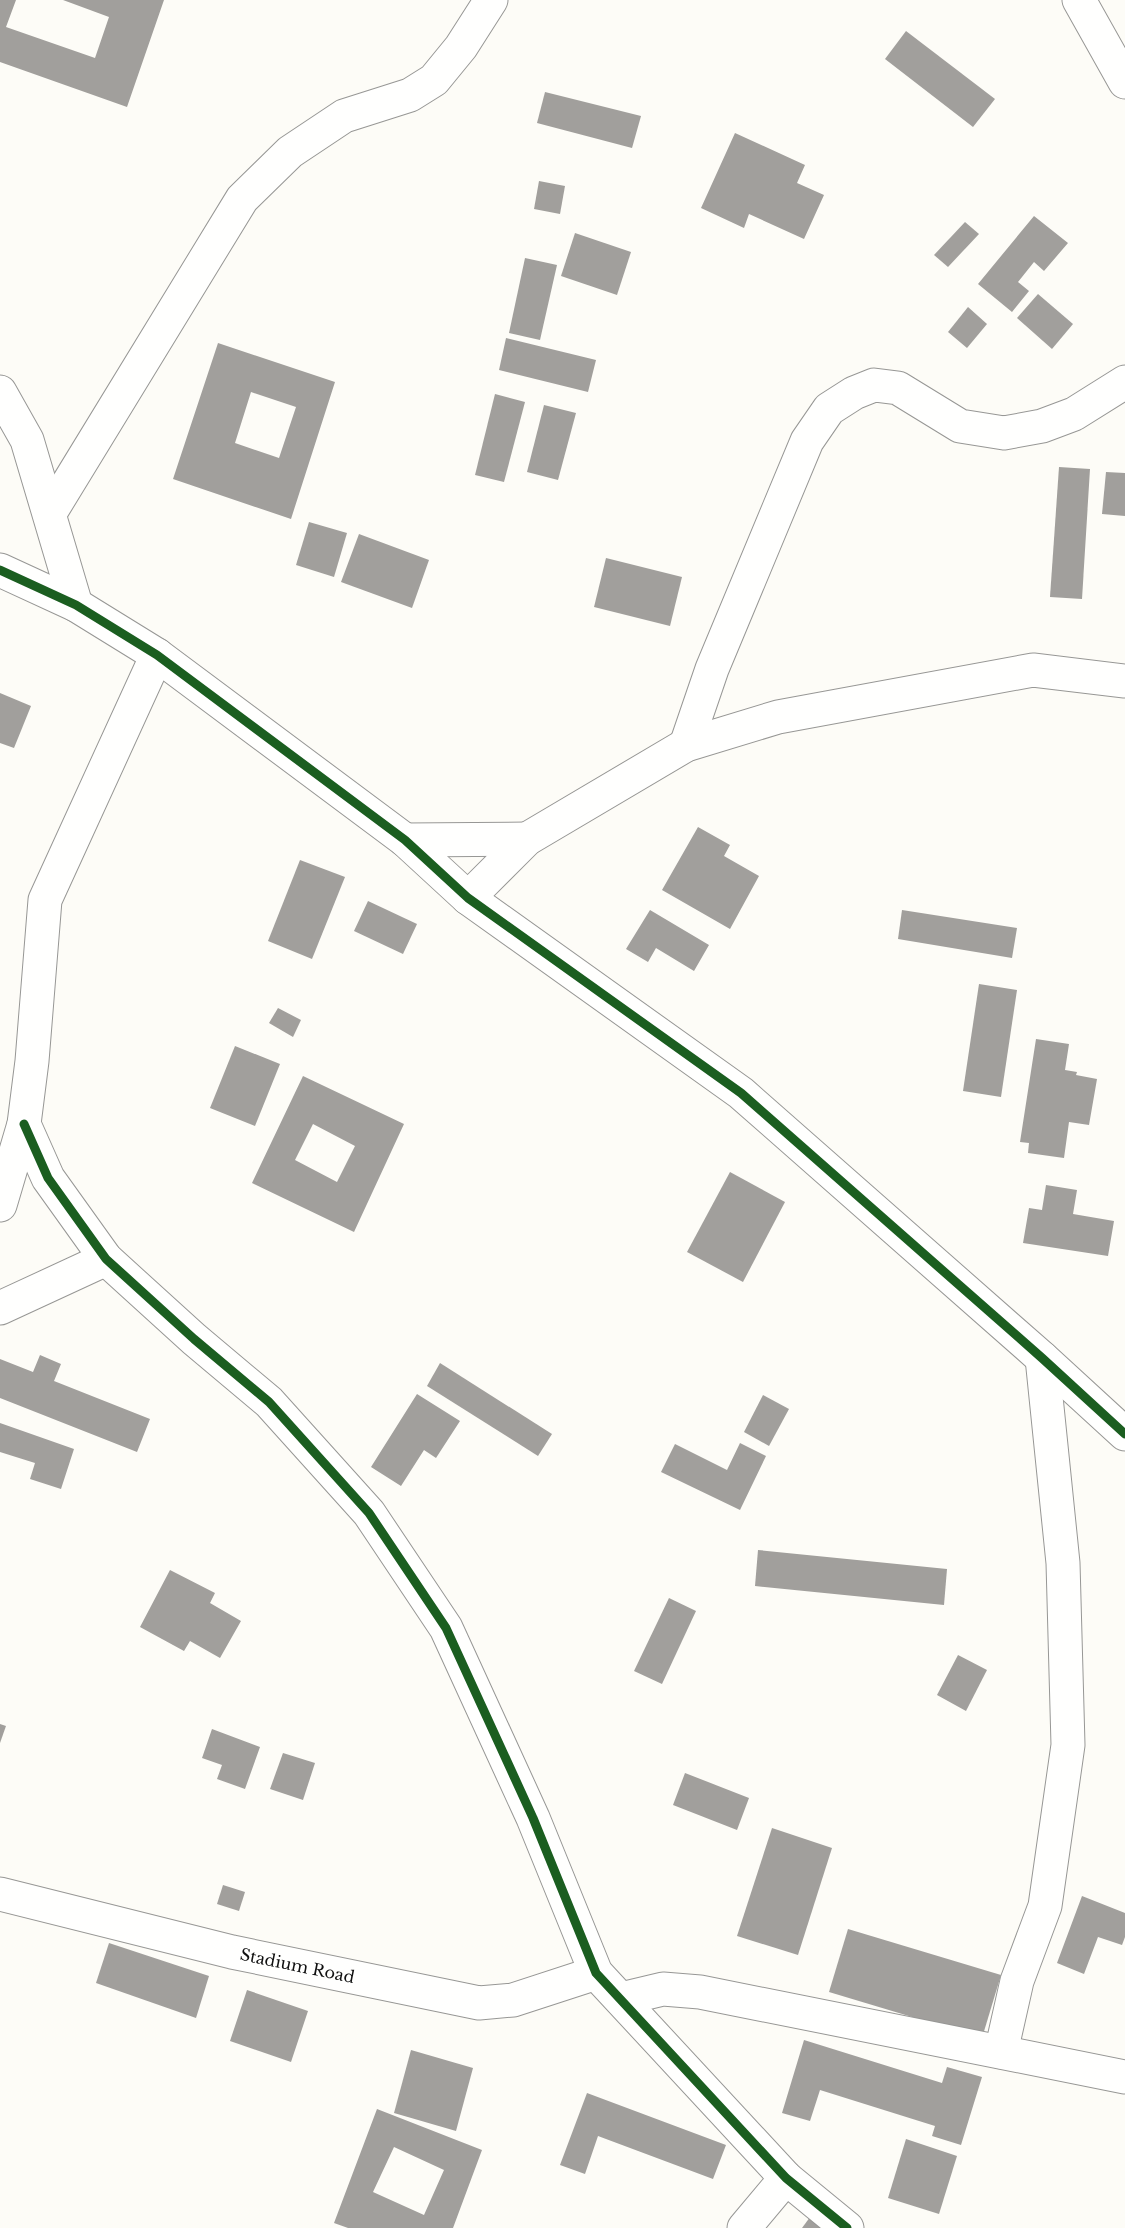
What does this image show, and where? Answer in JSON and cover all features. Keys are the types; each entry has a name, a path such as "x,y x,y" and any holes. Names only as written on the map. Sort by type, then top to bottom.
{"street":[{"path":"50,513 242,199 290,152 344,116 410,95 434,80 461,46 491,0"},
{"path":"1079,0 1125,82"},
{"path":"686,745 712,669 807,441 829,409 854,393 874,385 898,388 960,426 1004,433 1042,426 1074,414 1125,382"},
{"path":"0,392 27,440 76,605"},
{"path":"0,570 76,605 157,655 405,840 468,898 741,1093 1125,1434"},
{"path":"0,1205 24,1124 32,1061 45,900 157,655"},
{"path":"468,898 527,839 686,745 778,717 1033,670 1125,681"},
{"path":"405,840 527,839"},
{"path":"24,1124 48,1178 106,1259 194,1339 269,1402 369,1513 446,1628 532,1818 596,1973 786,2178 847,2228"},
{"path":"0,1308 106,1259"},
{"path":"1001,2052 1017,1981 1045,1906 1068,1745 1063,1563 1042,1358"},
{"name":"Stadium Road","path":"0,1894 232,1952 479,2003 513,2000 596,1973"},
{"path":"621,1999 663,1989 700,1992 1125,2077"},
{"path":"744,2228 786,2178"}],"building":[{"path":"0,0 16,0 6,27 95,58 109,17 63,0 164,0 127,107 0,62"},
{"path":"906,31 995,99 973,127 885,59"},
{"path":"545,92 641,116 632,148 537,123"},
{"path":"735,133 805,165 797,183 824,195 804,239 749,214 744,228 701,208"},
{"path":"539,181 565,186 560,214 534,209"},
{"path":"1034,216 1068,243 1044,271 1034,262 1018,282 1029,291 1012,312 978,284"},
{"path":"965,222 979,234 948,267 934,255"},
{"path":"575,233 631,252 617,295 561,276"},
{"path":"525,258 557,265 540,340 509,333"},
{"path":"1038,294 1073,324 1052,349 1017,318"},
{"path":"968,307 987,324 967,348 948,332"},
{"path":"506,338 596,360 588,392 499,370"},
{"path":"218,343 335,382 291,519 173,479","holes":["251,392 296,407 279,458 235,443"]},
{"path":"495,394 525,402 504,482 475,475"},
{"path":"544,405 576,413 558,480 527,472"},
{"path":"1059,467 1090,469 1082,599 1050,597"},
{"path":"1106,472 1125,473 1125,516 1102,514"},
{"path":"309,522 347,533 334,577 296,565"},
{"path":"359,534 429,560 412,608 341,582"},
{"path":"606,558 682,577 670,626 594,607"},
{"path":"0,693 31,706 14,748 0,743"},
{"path":"698,827 730,845 724,856 759,876 730,929 662,890"},
{"path":"300,860 345,877 312,959 268,941"},
{"path":"368,901 417,924 403,954 354,931"},
{"path":"650,910 709,945 694,971 656,948 648,962 626,949"},
{"path":"902,910 1017,928 1012,958 898,939"},
{"path":"979,984 1017,990 1001,1097 963,1091"},
{"path":"278,1008 301,1020 293,1037 269,1023"},
{"path":"1036,1039 1069,1044 1065,1070 1077,1072 1076,1075 1097,1079 1089,1125 1069,1122 1064,1158 1028,1153 1029,1143 1020,1142"},
{"path":"235,1046 280,1064 255,1126 210,1108"},
{"path":"303,1076 404,1124 354,1232 252,1183","holes":["313,1124 355,1146 337,1182 295,1160"]},
{"path":"730,1172 785,1202 743,1282 687,1252"},
{"path":"1046,1185 1077,1190 1073,1214 1114,1221 1108,1256 1023,1243 1029,1208 1042,1210"},
{"path":"40,1355 61,1364 54,1381 150,1419 137,1452 0,1398 0,1359 33,1372"},
{"path":"440,1363 552,1434 538,1456 427,1386"},
{"path":"417,1394 460,1421 436,1458 424,1450 401,1486 371,1467"},
{"path":"763,1395 789,1409 769,1446 744,1432"},
{"path":"0,1423 74,1449 61,1489 30,1479 35,1463 0,1452"},
{"path":"740,1443 766,1456 740,1510 661,1472 675,1444 727,1470"},
{"path":"758,1550 947,1569 944,1605 755,1586"},
{"path":"170,1570 215,1593 210,1603 241,1621 220,1658 190,1641 184,1651 140,1627"},
{"path":"669,1598 696,1611 662,1684 634,1671"},
{"path":"958,1655 987,1670 966,1711 937,1695"},
{"path":"0,1724 6,1726 0,1743"},
{"path":"212,1729 260,1747 245,1789 217,1779 222,1765 202,1758"},
{"path":"283,1753 315,1763 303,1800 270,1789"},
{"path":"685,1773 749,1798 737,1830 673,1805"},
{"path":"772,1828 832,1848 798,1955 737,1936"},
{"path":"223,1885 245,1892 239,1911 217,1904"},
{"path":"1082,1896 1125,1913 1125,1937 1122,1945 1098,1937 1084,1974 1057,1963"},
{"path":"848,1929 1001,1975 982,2038 829,1992"},
{"path":"109,1943 209,1976 196,2018 96,1983"},
{"path":"247,1990 308,2011 291,2062 230,2041"},
{"path":"804,2040 942,2083 947,2067 982,2077 961,2145 932,2136 935,2126 820,2090 810,2121 782,2113"},
{"path":"411,2050 473,2068 456,2131 394,2113"},
{"path":"587,2093 726,2145 713,2179 598,2136 585,2174 560,2165"},
{"path":"377,2109 482,2150 453,2228 348,2228 334,2223","holes":["394,2147 444,2170 424,2215 373,2192"]},
{"path":"906,2139 957,2156 939,2214 888,2198"},
{"path":"813,2213 829,2228 802,2228"}],"cycle path":[{"path":"0,570 76,605 157,655 405,840 468,898 741,1093 1125,1434"},
{"path":"24,1124 48,1178 106,1259 194,1339 269,1402 369,1513 446,1628 533,1818 596,1973 786,2178 847,2228"}]}
